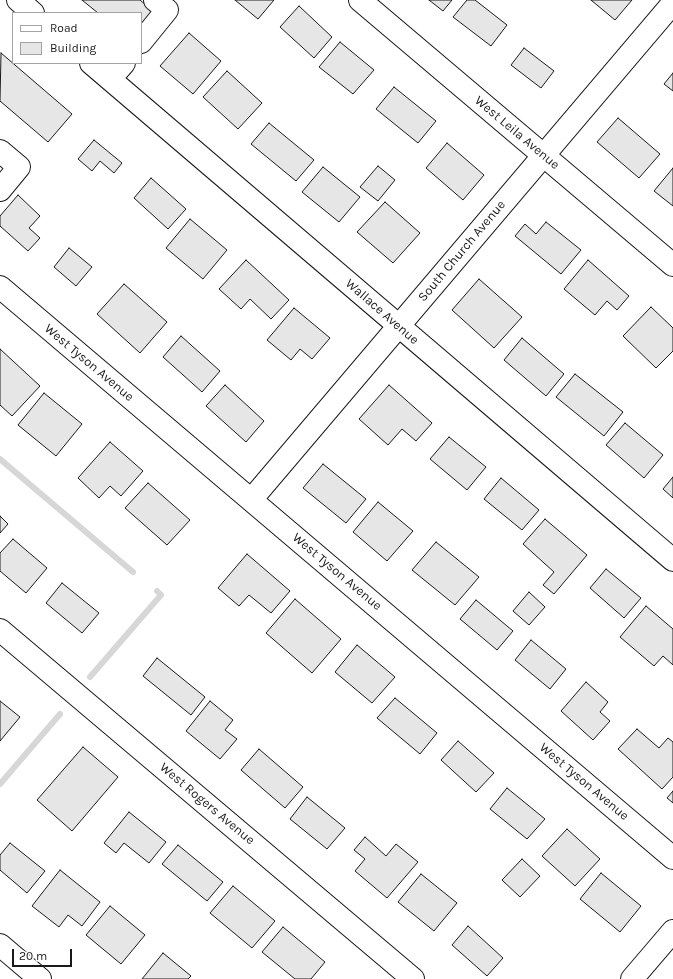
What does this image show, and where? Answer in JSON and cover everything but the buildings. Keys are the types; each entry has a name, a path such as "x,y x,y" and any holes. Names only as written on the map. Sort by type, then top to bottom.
{"street":[{"path":"18,0 32,12"},
{"path":"142,41 167,10 155,0"},
{"name":"West Leila Avenue","path":"360,0 673,265"},
{"name":"South Church Avenue","path":"251,500 673,3"},
{"name":"Wallace Avenue","path":"94,64 117,71 399,327 673,560"},
{"path":"0,151 19,167 0,190"},
{"name":"West Tyson Avenue","path":"0,287 673,858"},
{"name":"West Rogers Avenue","path":"0,630 413,979"},
{"path":"632,979 673,931"},
{"path":"0,945 40,979"}],"waterway":[{"path":"0,459 133,572"},
{"path":"90,677 161,595 157,591"},
{"path":"0,784 60,714"}]}
